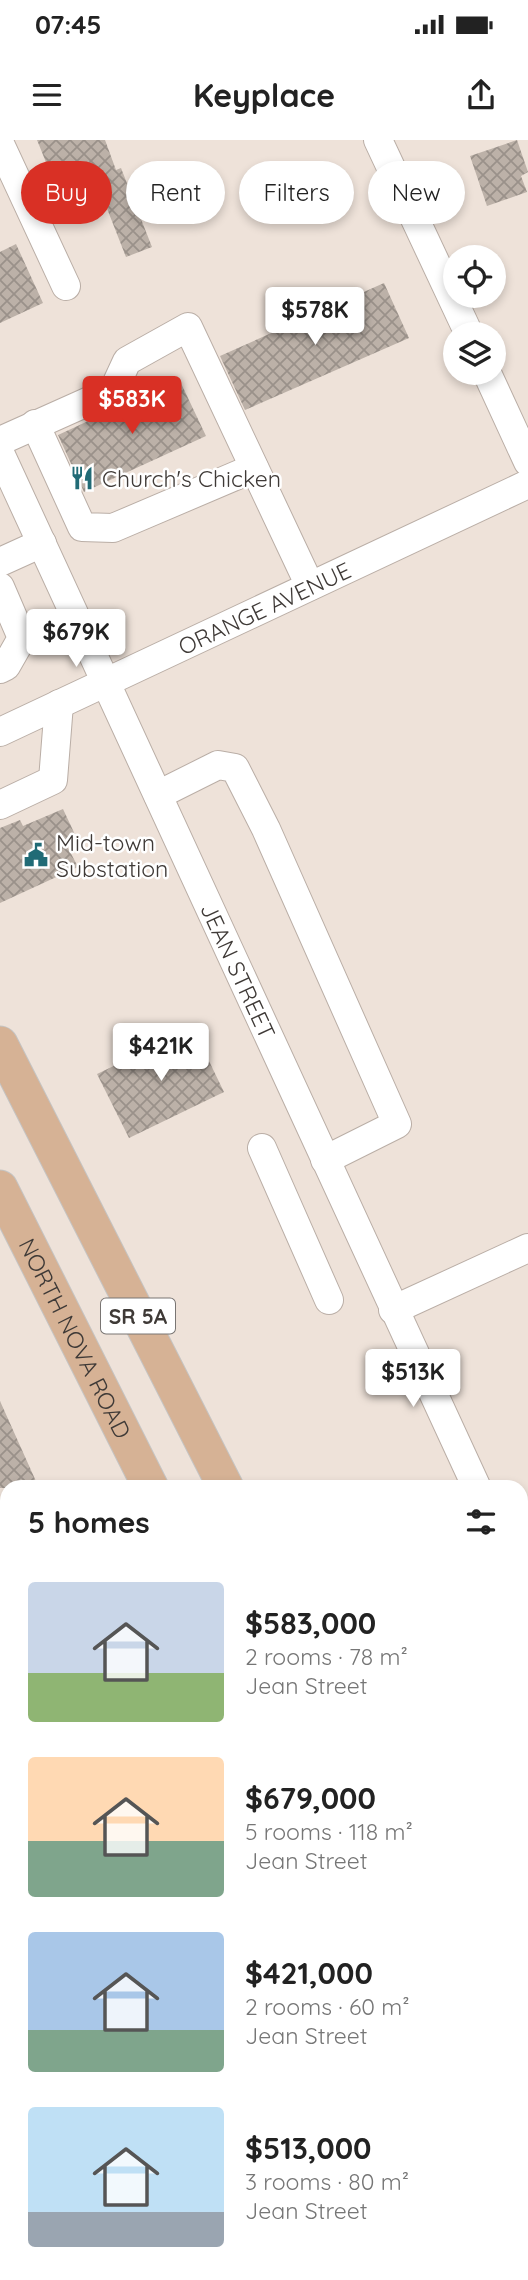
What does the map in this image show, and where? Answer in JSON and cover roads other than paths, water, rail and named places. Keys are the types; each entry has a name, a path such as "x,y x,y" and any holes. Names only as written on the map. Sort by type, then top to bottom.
{"main road":[{"name":"SR 5A","path":"0,1044 222,1480"},
{"name":"NORTH NOVA ROAD","path":"3,1203 147,1480"}],"street":[{"path":"378,140 462,322"},
{"path":"0,144 66,286"},
{"path":"0,441 105,394 115,387 127,361 188,327 310,586"},
{"path":"493,385 528,462"},
{"path":"36,424 82,527 113,528 254,468"},
{"name":"JEAN STREET","path":"0,453 473,1480"},
{"name":"ORANGE AVENUE","path":"0,732 528,484"},
{"path":"0,562 42,543"},
{"path":"0,587 22,638 6,666 0,669"},
{"path":"0,805 53,780 59,704"},
{"path":"158,795 218,765 235,768 266,830 397,1124 326,1160"},
{"path":"262,1148 329,1300"},
{"path":"393,1310 528,1248"}],"place":[{"name":"Church's Chicken","path":"82,478"},
{"name":"Mid-town Substation","path":"36,855"}]}
